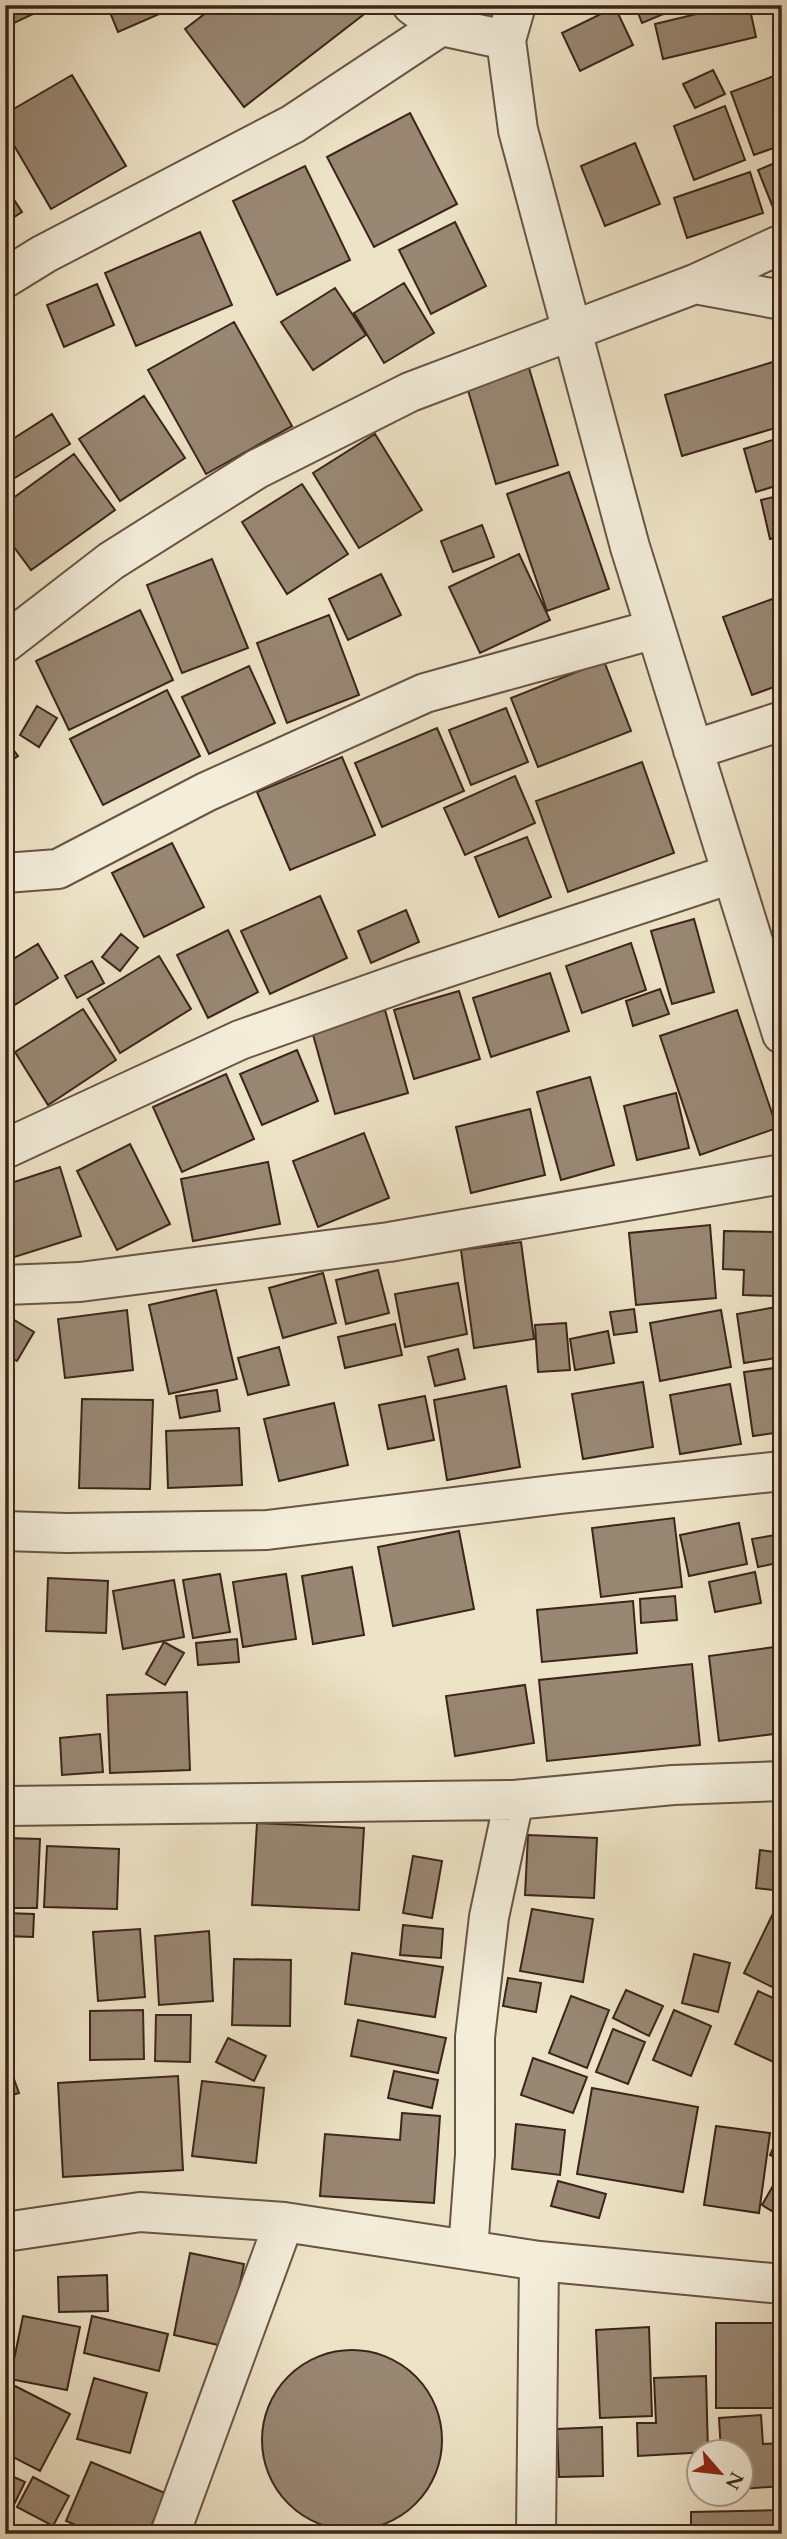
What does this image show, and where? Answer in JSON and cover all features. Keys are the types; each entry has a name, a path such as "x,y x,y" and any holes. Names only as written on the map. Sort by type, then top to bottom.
{"street":[{"path":"5,278 56,248 293,124 427,15 511,22 518,130 570,330 630,547 782,1034"},
{"path":"5,642 111,561 257,469 410,392 695,284 782,244"},
{"path":"695,284 782,300"},
{"path":"5,873 58,869 205,792 425,693 655,629"},
{"path":"693,750 782,721"},
{"path":"5,1149 240,1040 412,978 731,874"},
{"path":"5,1285 80,1282 389,1242 782,1174"},
{"path":"5,1531 67,1533 267,1530 560,1493 782,1471"},
{"path":"5,1806 514,1800 673,1785 782,1781"},
{"path":"468,2250 475,2155 475,2037 489,1917 514,1800"},
{"path":"5,2232 140,2212 284,2222 539,2261 782,2284"},
{"path":"170,2534 284,2222"},
{"path":"536,2534 539,2261"}],"building":[{"path":"5,5 52,5 12,24"},
{"path":"107,5 171,5 173,8 118,32"},
{"path":"216,5 356,5 363,15 244,107 185,29"},
{"path":"635,5 685,5 642,23"},
{"path":"734,5 749,5 756,37 663,59 655,24"},
{"path":"615,7 633,45 580,71 562,33"},
{"path":"713,70 725,94 695,108 683,84"},
{"path":"782,73 782,145 754,155 731,92"},
{"path":"72,75 126,166 51,209 5,130 5,114"},
{"path":"725,106 745,160 694,180 674,126"},
{"path":"410,113 457,204 374,247 327,157"},
{"path":"635,143 660,204 605,226 581,166"},
{"path":"782,160 782,207 774,210 758,170"},
{"path":"305,166 350,260 277,295 233,201"},
{"path":"750,172 763,213 687,238 674,198"},
{"path":"5,186 22,212 5,223"},
{"path":"455,222 486,286 431,314 399,250"},
{"path":"200,232 232,305 136,346 105,273"},
{"path":"404,283 434,333 384,363 354,313"},
{"path":"97,284 114,325 64,347 47,305"},
{"path":"335,288 366,335 313,370 281,322"},
{"path":"234,322 292,426 206,474 148,370"},
{"path":"776,361 782,381 782,426 682,456 665,395"},
{"path":"529,368 558,465 496,484 467,387"},
{"path":"144,396 185,458 120,501 79,439"},
{"path":"52,414 70,444 5,484 5,444"},
{"path":"375,434 422,510 359,548 313,473"},
{"path":"782,437 782,484 756,492 744,449"},
{"path":"74,454 115,510 31,570 5,535 5,504"},
{"path":"569,472 609,589 547,611 507,494"},
{"path":"302,484 348,554 287,594 242,522"},
{"path":"782,495 782,536 770,539 761,500"},
{"path":"482,525 494,557 453,572 441,541"},
{"path":"519,554 550,620 480,653 449,587"},
{"path":"782,554 782,592 773,556"},
{"path":"212,559 248,648 182,673 147,585"},
{"path":"381,574 401,615 348,640 329,599"},
{"path":"775,598 782,617 782,684 752,695 723,617"},
{"path":"140,610 173,680 69,730 36,661"},
{"path":"329,615 359,695 287,723 257,643"},
{"path":"604,661 631,731 538,767 511,698"},
{"path":"249,666 275,723 209,754 182,697"},
{"path":"167,690 200,756 103,805 70,739"},
{"path":"37,706 57,718 39,747 20,735"},
{"path":"506,708 528,762 471,785 449,730"},
{"path":"437,728 464,791 382,827 355,763"},
{"path":"5,739 18,756 5,765"},
{"path":"342,757 375,835 290,870 257,792"},
{"path":"642,762 674,853 568,892 536,801"},
{"path":"515,776 535,823 465,855 444,808"},
{"path":"527,837 551,897 499,917 475,857"},
{"path":"172,843 204,907 144,937 112,873"},
{"path":"320,896 347,958 270,994 241,931"},
{"path":"406,910 419,942 371,963 358,931"},
{"path":"694,919 714,992 672,1004 651,931"},
{"path":"228,930 258,992 208,1018 177,955"},
{"path":"121,934 138,948 120,971 102,957"},
{"path":"631,943 646,990 582,1013 566,966"},
{"path":"38,944 58,978 5,1011 5,964"},
{"path":"159,956 191,1009 120,1053 88,999"},
{"path":"92,961 104,983 77,998 65,976"},
{"path":"550,973 569,1031 491,1057 473,998"},
{"path":"660,989 669,1014 633,1026 626,1001"},
{"path":"459,991 480,1059 414,1079 394,1010"},
{"path":"83,1009 116,1060 48,1105 15,1052"},
{"path":"385,1010 408,1093 335,1114 312,1031"},
{"path":"737,1010 777,1128 700,1155 660,1036"},
{"path":"297,1050 318,1101 262,1125 240,1074"},
{"path":"226,1074 254,1139 182,1172 153,1107"},
{"path":"590,1077 614,1165 561,1180 537,1092"},
{"path":"676,1093 689,1148 637,1160 624,1106"},
{"path":"530,1109 545,1175 471,1193 456,1127"},
{"path":"364,1133 389,1198 318,1227 293,1161"},
{"path":"130,1144 170,1224 117,1250 77,1171"},
{"path":"268,1162 280,1224 193,1241 181,1179"},
{"path":"60,1167 81,1236 5,1260 5,1185"},
{"path":"710,1225 716,1298 636,1305 629,1233"},
{"path":"724,1231 776,1232 774,1296 743,1295 744,1270 723,1269"},
{"path":"521,1242 534,1339 474,1348 461,1250"},
{"path":"378,1270 389,1313 346,1324 336,1280"},
{"path":"323,1273 336,1323 283,1338 269,1288"},
{"path":"458,1283 467,1334 405,1347 395,1294"},
{"path":"216,1290 237,1379 169,1394 149,1305"},
{"path":"782,1306 782,1357 744,1363 737,1314"},
{"path":"634,1309 637,1332 614,1335 610,1312"},
{"path":"127,1310 133,1370 65,1378 58,1319"},
{"path":"721,1310 731,1367 660,1381 650,1323"},
{"path":"11,1318 34,1332 17,1361 5,1354 5,1327"},
{"path":"566,1323 570,1370 538,1372 535,1325"},
{"path":"395,1324 402,1355 345,1368 338,1337"},
{"path":"608,1331 614,1363 575,1370 570,1339"},
{"path":"279,1347 289,1385 248,1395 238,1358"},
{"path":"458,1349 465,1379 435,1386 428,1357"},
{"path":"782,1367 782,1432 753,1436 744,1372"},
{"path":"643,1382 653,1447 583,1459 572,1394"},
{"path":"730,1384 741,1444 680,1454 670,1395"},
{"path":"506,1386 520,1467 447,1480 434,1400"},
{"path":"217,1390 220,1411 180,1418 176,1396"},
{"path":"425,1396 434,1440 388,1449 379,1405"},
{"path":"82,1399 153,1400 150,1489 79,1488"},
{"path":"334,1403 348,1465 279,1481 264,1419"},
{"path":"239,1428 242,1485 168,1488 166,1431"},
{"path":"674,1518 682,1587 601,1597 592,1528"},
{"path":"739,1523 747,1564 689,1576 680,1535"},
{"path":"459,1531 474,1609 393,1626 378,1547"},
{"path":"782,1534 782,1562 758,1567 752,1539"},
{"path":"352,1567 364,1635 313,1644 302,1576"},
{"path":"755,1572 761,1603 715,1612 709,1582"},
{"path":"220,1574 230,1632 193,1638 183,1580"},
{"path":"286,1574 296,1639 243,1647 233,1582"},
{"path":"48,1578 108,1581 106,1633 46,1631"},
{"path":"174,1580 184,1637 123,1649 113,1591"},
{"path":"782,1590 782,1628 780,1629 773,1592"},
{"path":"675,1596 677,1620 641,1623 640,1599"},
{"path":"633,1601 637,1653 542,1662 537,1610"},
{"path":"237,1639 239,1662 198,1665 196,1643"},
{"path":"164,1642 184,1653 165,1685 146,1674"},
{"path":"782,1646 782,1733 719,1741 709,1656"},
{"path":"692,1664 700,1745 547,1761 539,1680"},
{"path":"525,1685 534,1743 455,1756 446,1696"},
{"path":"187,1692 190,1770 110,1773 107,1695"},
{"path":"100,1734 103,1772 62,1775 60,1738"},
{"path":"257,1823 364,1828 359,1910 252,1905"},
{"path":"528,1835 597,1838 594,1898 525,1895"},
{"path":"5,1838 40,1839 37,1908 5,1908"},
{"path":"47,1846 119,1849 117,1909 44,1907"},
{"path":"760,1850 782,1853 782,1891 756,1888"},
{"path":"413,1856 442,1861 432,1918 403,1913"},
{"path":"782,1895 782,1992 744,1973"},
{"path":"532,1909 593,1919 583,1982 520,1971"},
{"path":"5,1913 34,1914 33,1937 5,1936"},
{"path":"403,1925 443,1929 441,1958 400,1955"},
{"path":"140,1929 145,1997 98,2001 93,1932"},
{"path":"209,1931 213,2001 159,2005 155,1936"},
{"path":"352,1953 443,1967 435,2017 345,2004"},
{"path":"694,1954 730,1963 718,2012 682,2003"},
{"path":"234,1959 291,1960 290,2026 232,2025"},
{"path":"508,1978 541,1983 536,2012 503,2006"},
{"path":"626,1990 663,2006 649,2036 613,2018"},
{"path":"758,1991 782,2002 780,2065 735,2044"},
{"path":"571,1996 609,2010 587,2068 549,2053"},
{"path":"143,2010 144,2059 90,2060 90,2011"},
{"path":"674,2010 711,2026 691,2076 653,2060"},
{"path":"156,2015 191,2015 190,2062 155,2061"},
{"path":"358,2020 446,2038 438,2073 351,2056"},
{"path":"613,2029 645,2042 628,2084 596,2072"},
{"path":"228,2038 266,2056 254,2081 216,2062"},
{"path":"5,2058 19,2093 5,2097"},
{"path":"533,2058 587,2077 573,2113 521,2095"},
{"path":"394,2071 438,2080 432,2108 388,2098"},
{"path":"178,2076 183,2170 63,2177 58,2083"},
{"path":"202,2081 264,2088 256,2163 192,2156"},
{"path":"592,2088 698,2107 683,2192 577,2174"},
{"path":"402,2113 440,2116 434,2203 320,2196 325,2134 400,2140"},
{"path":"516,2124 565,2130 560,2175 512,2169"},
{"path":"716,2126 770,2133 759,2213 704,2205"},
{"path":"782,2129 782,2161 770,2155"},
{"path":"782,2173 782,2217 762,2205"},
{"path":"558,2181 606,2194 599,2218 551,2206"},
{"path":"190,2253 244,2264 227,2347 174,2335"},
{"path":"107,2275 108,2311 59,2312 58,2277"},
{"path":"23,2316 80,2327 67,2390 10,2379"},
{"path":"92,2316 168,2334 159,2371 84,2353"},
{"path":"716,2323 782,2323 782,2408 716,2408"},
{"path":"649,2327 652,2416 600,2418 596,2330"},
{"path":"5,2336 13,2345 5,2351"},
{"path":"352,2350 370,2351 387,2357 416,2376 435,2405 441,2422 441,2458 435,2475 416,2504 387,2523 370,2529 352,2530 334,2529 317,2523 288,2504 269,2475 263,2458 262,2440 263,2422 269,2405 288,2376 317,2357 334,2351"},
{"path":"706,2376 708,2438 686,2438 686,2453 638,2456 637,2423 656,2423 654,2378"},
{"path":"94,2378 147,2393 130,2453 77,2439"},
{"path":"15,2386 70,2414 40,2471 5,2453 5,2406"},
{"path":"761,2415 763,2444 782,2443 782,2486 756,2488 756,2438 720,2438 719,2418"},
{"path":"602,2427 603,2476 559,2477 557,2429"},
{"path":"91,2462 165,2493 148,2534 97,2534 66,2521"},
{"path":"5,2473 25,2482 5,2523"},
{"path":"33,2477 69,2496 53,2526 17,2507"},
{"path":"782,2510 782,2534 691,2534 691,2512"},
{"path":"670,2525 671,2534 591,2534"},
{"path":"492,2526 492,2534 421,2534 421,2527"}]}
